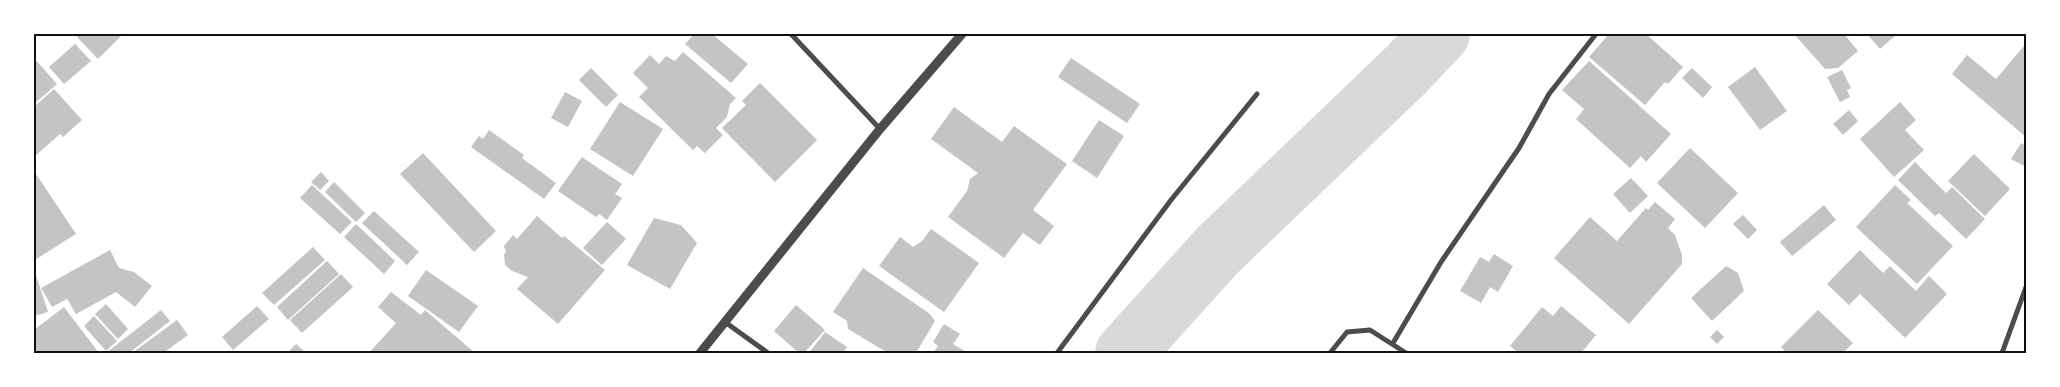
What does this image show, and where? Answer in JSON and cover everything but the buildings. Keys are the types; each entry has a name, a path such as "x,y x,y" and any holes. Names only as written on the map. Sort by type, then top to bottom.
{"street":[{"path":"791,34 880,129"},
{"path":"700,353 880,129 962,34"},
{"path":"1393,343 1441,262 1518,148 1549,94 1596,34"},
{"path":"1057,353 1171,200 1257,94"},
{"path":"2002,353 2026,287"},
{"path":"725,322 768,353"},
{"path":"1330,353 1346,332 1370,330 1406,353"}],"waterway":[{"path":"1125,353 1217,251 1406,70 1440,34"}]}
